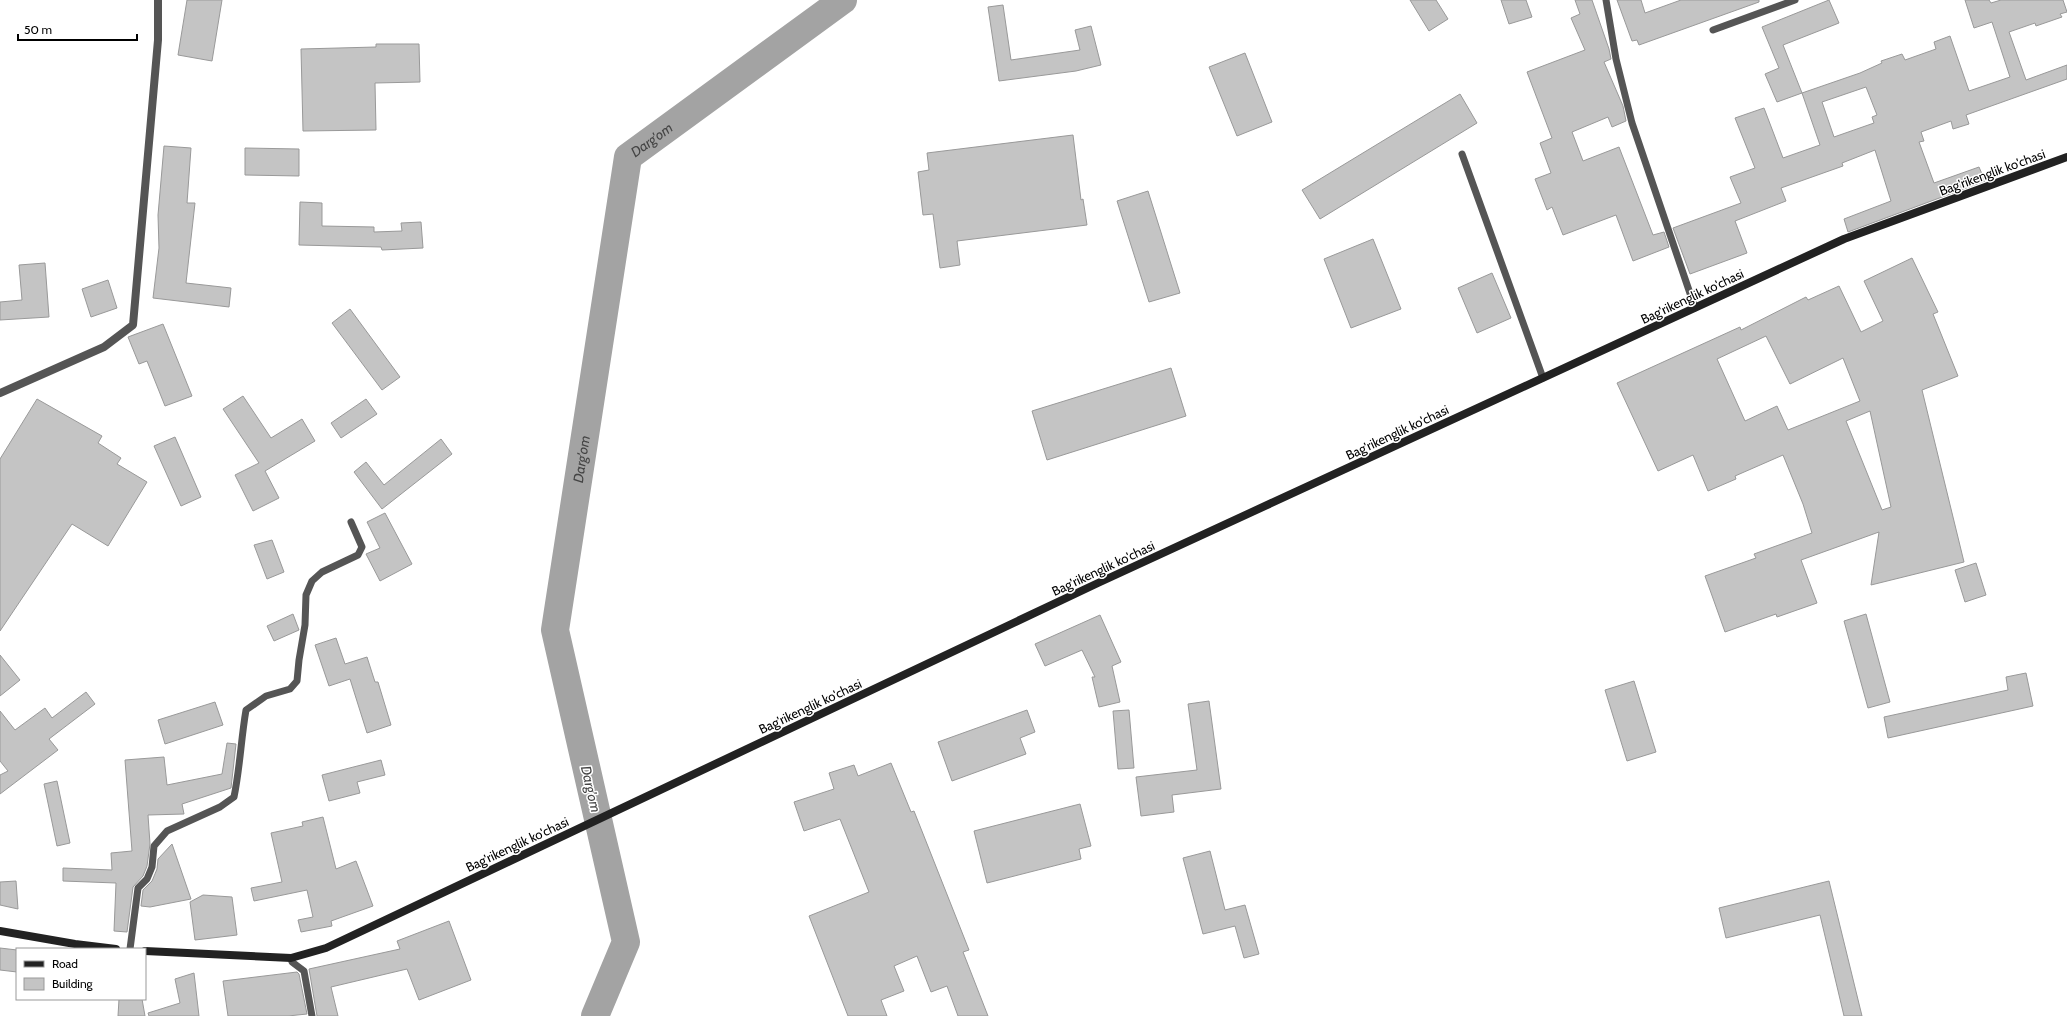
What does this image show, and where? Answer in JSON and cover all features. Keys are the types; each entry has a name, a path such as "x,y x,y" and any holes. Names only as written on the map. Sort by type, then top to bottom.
{"main road":[{"name":"Bag'rikenglik ko'chasi","path":"146,951 291,958 326,948 1105,580 1844,239 2067,157"},
{"path":"0,931 67,943 108,948"}],"street":[{"path":"0,393 104,348 133,325 158,40 158,0"}],"lane":[{"path":"1606,0 1616,60 1632,123 1695,308"},
{"path":"1713,30 1795,0"},
{"path":"1462,154 1543,378"},
{"path":"130,948 138,888 147,879 152,867 154,846 167,831 220,807 234,797 239,774 241,740 246,710 266,696 290,689 297,682 305,625 306,595 312,581 322,572 358,555 362,547 351,522"},
{"path":"291,958 292,962 304,971 312,1016"}],"building":[{"path":"187,0 222,0 212,61 178,55"},
{"path":"1410,0 1436,0 1448,19 1429,31"},
{"path":"1501,0 1526,0 1532,17 1509,24"},
{"path":"1575,0 1592,0 1611,59 1604,62 1623,106 1626,121 1612,127 1608,117 1572,132 1583,161 1619,147 1653,235 1664,232 1669,247 1633,261 1616,215 1563,235 1552,207 1547,210 1535,179 1551,173 1540,143 1552,138 1527,72 1585,50 1571,18 1580,14"},
{"path":"1617,0 1641,0 1645,13 1681,0 1759,0 1759,2 1639,45 1637,40 1632,41"},
{"path":"1829,0 1839,23 1783,45 1802,93 1777,102 1765,74 1779,68 1762,27"},
{"path":"1965,0 1989,0 1991,3 2001,0 2063,0 2067,12 2060,14 2062,17 2036,26 2035,23 2009,32 2026,80 2067,65 2067,79 1966,115 1969,124 1953,129 1951,121 1921,132 1924,141 1919,142 1934,183 1979,167 1985,181 1848,232 1844,219 1891,201 1875,150 1842,163 1843,166 1781,188 1786,201 1735,221 1747,253 1690,274 1673,228 1741,203 1730,177 1755,168 1735,118 1764,108 1783,158 1820,145 1802,93 1860,73 1882,63 1881,61 1902,54 1905,60 1936,49 1934,42 1950,36 1969,91 2010,77 1992,22 1974,28","holes":["1866,87 1877,115 1872,117 1874,123 1834,137 1822,102"]},
{"path":"1003,5 1011,60 1080,50 1075,30 1091,26 1101,65 1076,71 999,81 988,7"},
{"path":"376,44 419,44 420,82 375,83 376,130 303,131 301,49 376,47"},
{"path":"1245,53 1272,122 1237,136 1209,67"},
{"path":"1460,94 1477,123 1320,219 1302,190"},
{"path":"1073,135 1081,200 1083,199 1087,225 957,241 960,265 940,268 933,214 923,215 918,172 929,170 927,153"},
{"path":"164,146 191,148 187,203 195,203 186,283 231,288 229,307 153,298 159,248 158,215"},
{"path":"245,148 299,149 299,176 245,175"},
{"path":"1148,191 1180,293 1149,302 1117,201"},
{"path":"300,202 322,203 322,226 374,227 374,232 402,231 401,223 421,222 423,248 382,250 381,247 299,245"},
{"path":"1373,239 1401,309 1351,328 1324,259"},
{"path":"1912,258 1938,312 1933,314 1958,376 1922,390 1964,562 1871,585 1879,532 1801,560 1817,603 1777,617 1776,614 1725,632 1705,576 1756,558 1754,554 1812,533 1803,504 1783,455 1735,476 1736,479 1708,491 1693,455 1658,471 1617,383 1740,327 1741,330 1806,297 1808,300 1839,286 1861,332 1883,321 1864,281","holes":["1766,336 1790,384 1843,358 1860,401 1788,430 1777,406 1745,421 1717,359","1870,411 1891,507 1882,510 1846,421"]},
{"path":"45,263 49,317 0,320 0,302 22,300 19,265"},
{"path":"1492,273 1511,318 1477,333 1458,288"},
{"path":"108,280 117,308 91,317 82,289"},
{"path":"350,309 400,377 382,390 332,323"},
{"path":"163,324 192,396 165,406 147,361 139,364 128,337"},
{"path":"1171,368 1186,416 1047,460 1032,411"},
{"path":"243,396 271,438 302,419 315,441 265,471 279,498 253,511 235,475 259,463 223,409"},
{"path":"37,399 102,436 98,443 121,458 117,464 147,482 108,546 72,524 0,631 0,459"},
{"path":"366,399 377,414 341,438 331,423"},
{"path":"175,437 201,497 181,506 154,446"},
{"path":"441,439 452,454 382,509 354,472 366,462 384,485"},
{"path":"385,513 412,564 380,581 366,554 380,548 367,522"},
{"path":"272,540 284,572 267,579 254,545"},
{"path":"1976,563 1986,595 1965,602 1955,570"},
{"path":"293,614 299,630 274,641 267,626"},
{"path":"1866,614 1890,702 1868,708 1844,621"},
{"path":"1100,615 1121,662 1112,666 1120,702 1099,707 1092,677 1095,677 1082,650 1045,666 1035,644"},
{"path":"336,638 345,664 367,657 375,682 378,682 391,725 367,733 350,679 329,686 315,645"},
{"path":"0,655 20,680 0,696"},
{"path":"2026,673 2033,706 1888,738 1884,717 2008,690 2006,677"},
{"path":"1634,681 1656,752 1627,761 1605,690"},
{"path":"86,692 95,704 49,739 58,750 0,794 0,775 8,771 0,761 0,711 15,730 45,708 52,718"},
{"path":"1209,701 1221,789 1172,795 1174,812 1141,816 1136,777 1197,770 1188,704"},
{"path":"215,702 223,725 165,744 158,720"},
{"path":"1027,710 1035,732 1020,738 1026,754 952,781 938,742"},
{"path":"1129,710 1134,768 1118,769 1113,711"},
{"path":"227,743 236,744 231,788 182,804 184,814 148,815 150,844 147,866 143,876 133,887 127,932 114,931 116,883 63,881 63,868 112,870 111,853 132,851 125,760 164,757 167,785 222,774"},
{"path":"381,760 385,775 357,782 360,793 329,801 322,775"},
{"path":"891,763 911,812 914,811 969,950 963,952 988,1016 958,1016 947,986 931,992 917,956 894,966 904,991 881,1000 887,1016 848,1016 809,916 869,892 840,819 804,831 794,802 834,789 829,773 854,765 858,776"},
{"path":"57,781 70,843 57,846 44,784"},
{"path":"1080,804 1091,846 1079,849 1081,859 987,883 974,831"},
{"path":"323,817 336,869 356,861 373,906 331,921 332,926 301,932 298,920 313,917 307,890 254,901 251,888 282,882 271,833 303,826 302,822"},
{"path":"172,844 191,899 150,907 141,906 143,890 152,881 157,869 158,859"},
{"path":"1210,851 1225,910 1245,905 1259,954 1244,958 1235,926 1203,934 1183,858"},
{"path":"16,881 18,909 0,905 0,882"},
{"path":"1829,881 1862,1016 1844,1016 1820,915 1726,938 1719,908"},
{"path":"203,895 232,897 237,935 195,940 190,902"},
{"path":"449,921 471,980 419,1000 407,969 331,987 338,1016 317,1016 309,969 400,949 397,941"},
{"path":"0,948 16,950 16,972 0,970"},
{"path":"297,972 299,974 307,1014 288,1016 228,1016 223,981"},
{"path":"194,973 199,1016 149,1016 148,1013 180,1003 175,979"},
{"path":"119,1000 142,1000 145,1016 118,1016"}],"waterway":[{"name":"Darg'om","path":"595,1016 626,942 555,630 628,157 843,0"}]}
